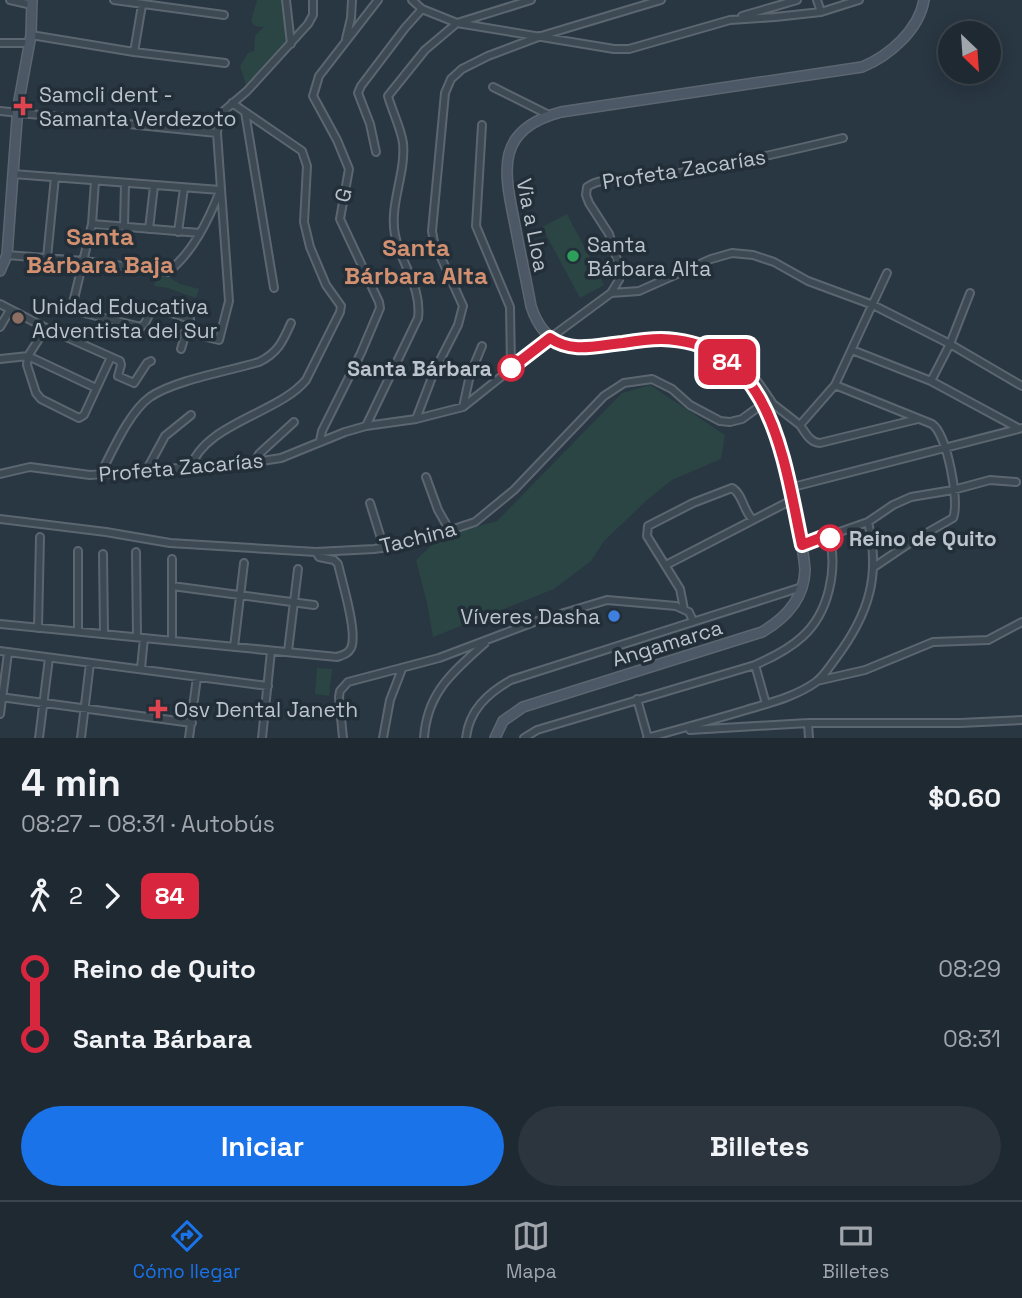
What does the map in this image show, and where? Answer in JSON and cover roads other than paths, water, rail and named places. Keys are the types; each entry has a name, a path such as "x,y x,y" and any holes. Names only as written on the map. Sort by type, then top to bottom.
{"street":[{"path":"0,271 7,256 17,114 30,39 32,3 10,0"},
{"path":"114,0 224,15"},
{"path":"286,0 291,44"},
{"path":"185,332 219,340 229,301 220,190 217,133 219,115 247,91 312,20 313,0"},
{"path":"346,40 352,0"},
{"name":"G","path":"320,441 322,431 361,354 380,308 340,219 349,169 347,161 313,96 319,76 378,0"},
{"path":"412,0 422,9 457,23 614,49 629,49 797,0"},
{"path":"366,426 418,318 420,306 395,235 395,197 403,143 388,96 425,50 457,23 530,0"},
{"path":"415,419 434,372 458,325 463,306 434,242 432,231 445,93 451,79 462,69 488,55 661,0"},
{"path":"817,0 821,12"},
{"path":"730,20 821,12 857,0"},
{"name":"Via a Lloa","path":"550,338 539,325 531,306 505,172 507,158 518,135 549,115 862,67 882,57 902,39 923,8 924,0"},
{"path":"134,52 142,5"},
{"path":"376,152 370,124 358,93 397,38 422,9"},
{"path":"0,43 30,39 225,63"},
{"path":"493,87 549,115"},
{"path":"190,469 200,449 247,417 299,389 340,312 338,300 326,285 310,247 304,222 307,180 305,158 296,146 232,103"},
{"path":"0,111 217,133"},
{"path":"245,112 274,288"},
{"path":"482,125 476,226 510,307 511,368"},
{"name":"Profeta Zacarías","path":"0,474 30,467 100,475 255,462 281,458 320,441 366,426 415,419 463,407 611,293 619,280 620,269 609,234 586,195 587,187 594,183 638,180 753,159 843,138"},
{"path":"13,174 220,190"},
{"path":"47,258 55,177"},
{"path":"95,181 92,225 73,303 76,311 141,327 154,307 190,319 181,349"},
{"path":"124,227 125,183"},
{"path":"149,229 154,186"},
{"path":"178,232 184,188"},
{"path":"7,256 84,261 167,272 175,266 200,233 220,190"},
{"path":"92,225 200,233"},
{"path":"611,293 639,291 711,259 732,253 753,255 774,262 808,281 873,305 950,344 1022,386"},
{"path":"800,425 835,385 887,273"},
{"path":"931,381 950,344 970,293"},
{"path":"0,304 121,362 118,376 134,383 147,363 151,362"},
{"path":"0,327 10,310"},
{"path":"100,475 123,432 150,398 168,388 259,362 271,356 281,346 291,323"},
{"path":"46,328 28,356 27,368 36,393 82,418 111,357"},
{"path":"550,338 579,348 659,339 696,345 740,372 768,405 800,425 814,443 918,419"},
{"path":"463,407 470,375 482,345"},
{"path":"466,738 473,714 484,699 511,680 803,587 805,570 802,545 768,405 745,363 727,349"},
{"path":"852,350 931,381 1020,428"},
{"path":"0,359 28,356 96,388"},
{"name":"Tachina","path":"0,519 106,531 170,543 316,552 384,548 408,544 475,522 514,490 604,396 624,383 652,379 672,389 690,405 720,421 742,419 768,405"},
{"path":"835,385 936,426 946,448 955,514 947,522 874,567"},
{"path":"146,471 165,436 191,415"},
{"path":"255,462 259,454 293,422"},
{"path":"789,488 1020,428"},
{"path":"426,477 438,510 450,530"},
{"path":"802,545 868,522 902,500 990,480 1016,482"},
{"path":"684,609 683,595 647,536 646,529 693,503 732,488 736,490 745,511 753,520"},
{"path":"666,565 792,500"},
{"path":"370,503 384,548"},
{"path":"817,681 848,642 871,592 874,567 868,522"},
{"path":"524,738 528,733 537,730 755,665 775,656 802,637 817,619 830,585 832,554 828,535"},
{"path":"38,628 40,537"},
{"path":"78,551 78,631"},
{"path":"136,552 141,668"},
{"path":"0,624 337,657 349,652 353,634 336,561 319,557 316,552"},
{"path":"103,554 104,634"},
{"path":"172,559 172,640"},
{"path":"234,647 244,564"},
{"path":"288,651 298,569"},
{"path":"172,586 314,605"},
{"name":"Angamarca","path":"495,738 503,721 523,707 762,632 789,612 803,587"},
{"path":"343,738 339,697 343,686 348,682 401,669 485,642 534,622 607,600 663,603 689,612 693,621"},
{"path":"637,699 647,738 766,704 794,694 817,681 865,670 933,642 988,640 1020,622"},
{"path":"424,738 428,715 439,689 485,642"},
{"path":"262,738 271,651"},
{"path":"0,714 4,652 268,686"},
{"path":"39,738 49,658"},
{"path":"81,738 90,663"},
{"path":"755,665 766,704"},
{"path":"383,738 390,700 401,669"},
{"path":"189,738 197,677"},
{"path":"1,697 192,723"},
{"path":"677,730 808,723 960,723 1022,720"},
{"path":"808,723 809,738"}],"place":[{"name":"Samcli dent - Samanta Verdezoto","path":"23,106"},
{"name":"Santa Bárbara Alta","path":"573,256"},
{"name":"Unidad Educativa Adventista del Sur","path":"18,318"},
{"name":"Santa Bárbara","path":"511,368"},
{"name":"Reino de Quito","path":"830,538"},
{"name":"Víveres Dasha","path":"614,616"},
{"name":"Osv Dental Janeth","path":"158,709"}],"district":[{"name":"Santa Bárbara Baja","path":"100,250"},
{"name":"Santa Bárbara Alta","path":"416,261"}]}
